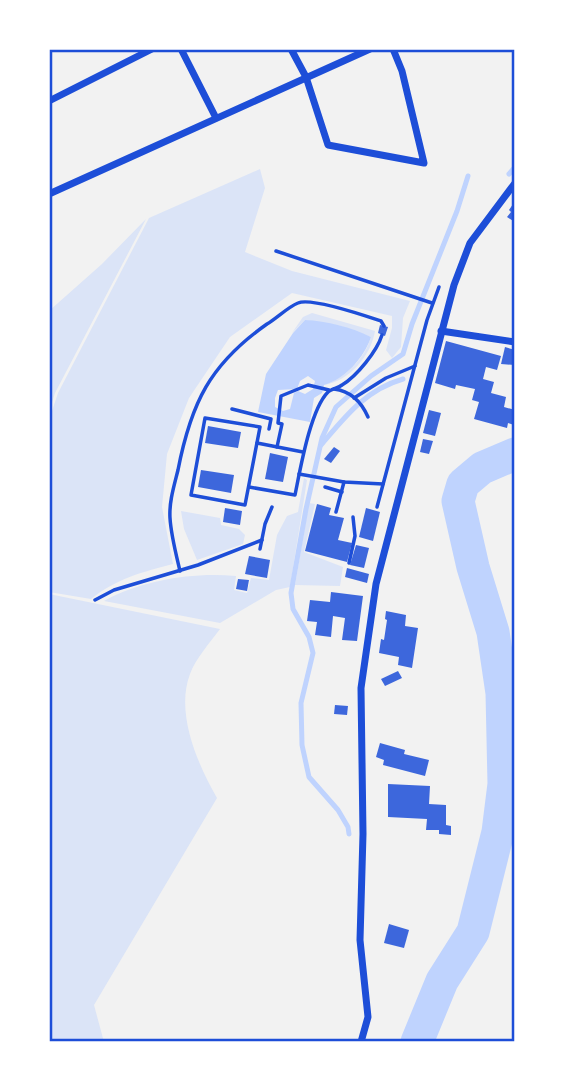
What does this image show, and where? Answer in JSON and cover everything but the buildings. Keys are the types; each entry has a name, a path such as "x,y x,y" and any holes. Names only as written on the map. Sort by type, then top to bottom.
{"street":[{"path":"49,102 152,49"},
{"path":"181,49 216,118"},
{"path":"291,49 306,77 328,145 424,163 402,71 393,49"},
{"path":"49,194 370,49"},
{"path":"361,1042 368,1017 360,940 363,834 361,688 376,584 454,285 470,243 515,183"},
{"path":"441,331 515,342"}],"path":[{"path":"276,251 432,303"},
{"path":"180,571 170,521 170,503 188,426 198,399 215,373 244,341 299,302 312,302 358,314 382,321 384,326"},
{"path":"249,487 295,495 303,452 328,390 346,382 371,357 382,335"},
{"path":"355,398 386,378 415,366"},
{"path":"277,447 282,424 278,423 281,410 279,401 282,395 308,385 345,391 363,406 368,417"},
{"path":"232,409 271,419 270,429"},
{"path":"205,418 260,428 249,487 245,505 191,495 205,418"},
{"path":"257,443 303,452"},
{"path":"299,474 344,482 383,484"},
{"path":"337,512 344,482"},
{"path":"325,487 342,492"},
{"path":"260,549 272,507"},
{"path":"349,563 355,536 354,517"},
{"path":"95,600 125,586 180,571 262,540"}],"shaded area":[{"path":"260,169 265,188 245,252 292,271 410,301 403,318 401,347 392,358 386,350 392,316 292,293 230,337 189,398 167,454 162,507 173,564 120,581 91,599 49,592 49,420 58,393 149,218"},
{"path":"146,219 55,393 49,412 49,311 102,264"},
{"path":"312,313 375,331 364,358 350,373 333,383 324,385 340,378 354,366 371,337 341,326 305,320 292,333 303,317"},
{"path":"304,478 307,480 290,587 276,590 220,623 104,601 135,588 168,579 203,575 236,576 234,590 247,593 251,578 269,580 277,535 287,516 298,512"},
{"path":"309,503 315,504 304,552 343,567 340,586 295,585"},
{"path":"181,511 220,518 221,525 239,529 245,535 243,544 197,560 184,529"},
{"path":"49,594 220,629 190,674 185,705 196,755 217,798 94,1005 104,1042 49,1042"}],"water":[{"path":"305,320 339,325 371,337 364,353 353,367 324,385 322,393 314,398 310,422 258,412 266,374 293,333","holes":["308,376 315,381 313,389 305,394 298,391 294,393 290,409 283,411 275,407 278,390 297,389 300,381"]}],"waterway":[{"path":"509,174 515,167"},
{"path":"349,834 338,810 309,777 302,745 301,703 313,653 309,637 293,609 291,593 306,509 322,438 336,407 371,376 403,354 468,176"},
{"path":"321,445 367,397 403,379"},
{"path":"417,1042 442,981 473,932 498,832 504,784 502,693 493,632 473,567 458,501 463,484 482,468 515,454"}]}
